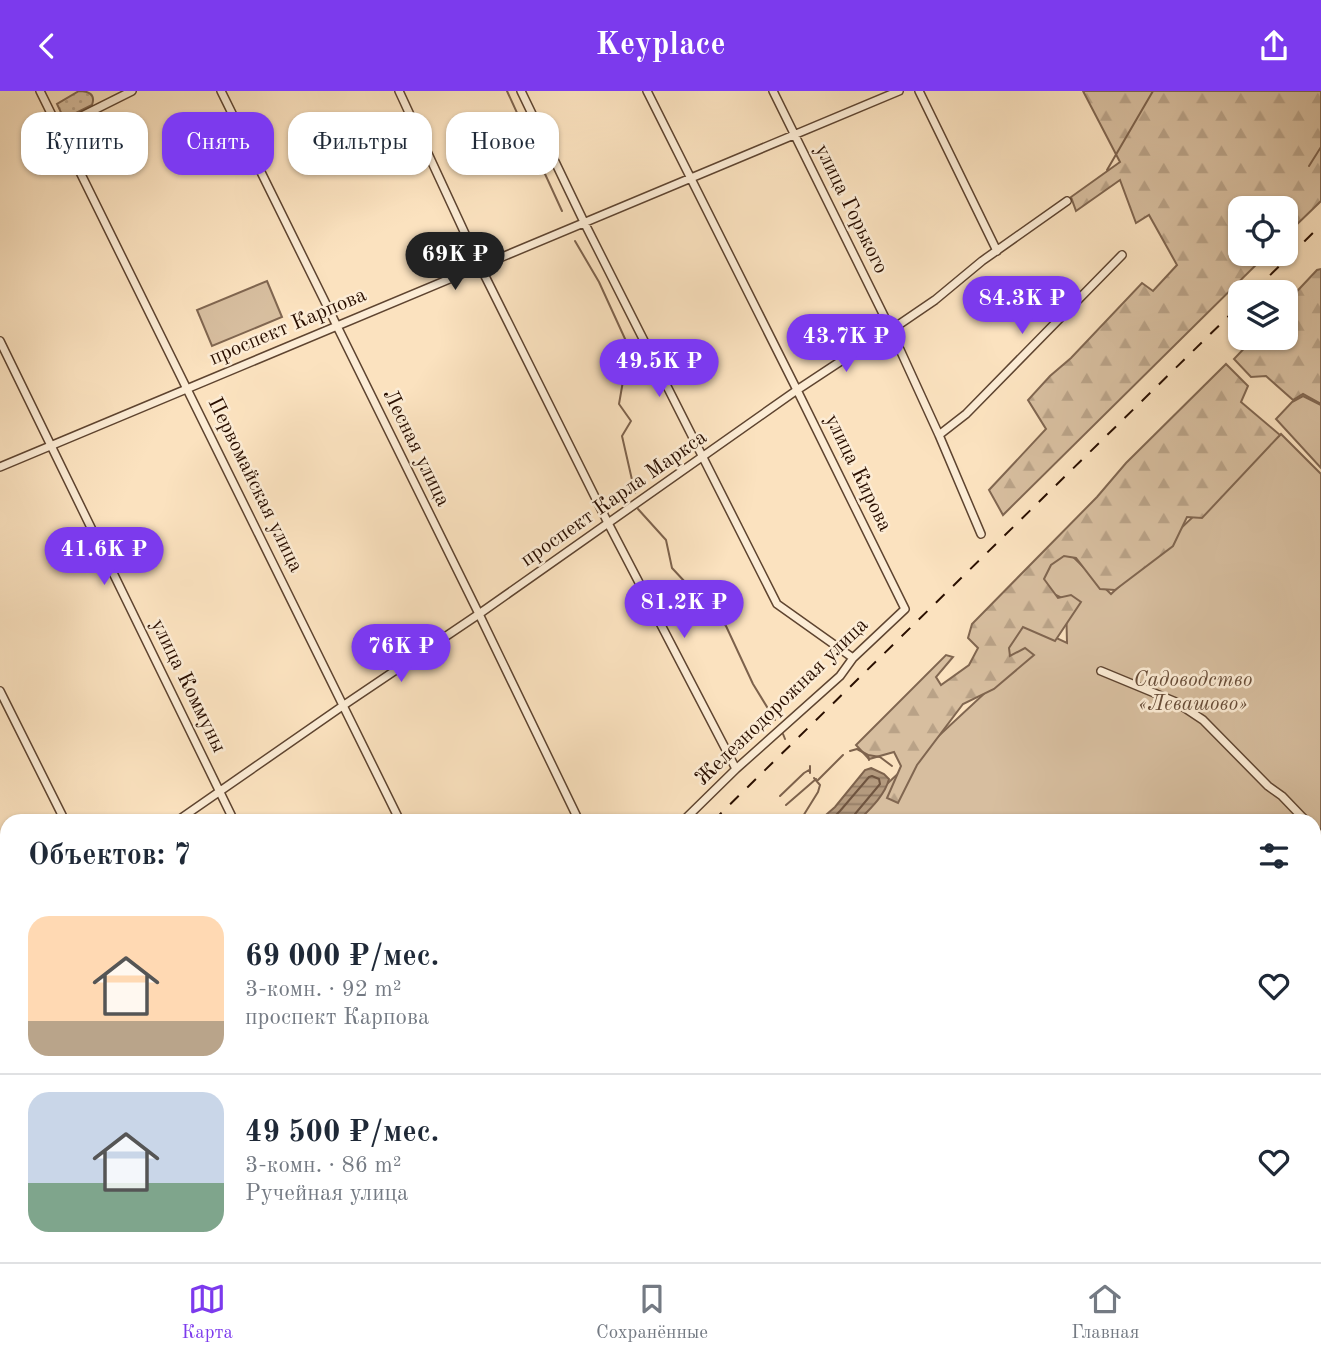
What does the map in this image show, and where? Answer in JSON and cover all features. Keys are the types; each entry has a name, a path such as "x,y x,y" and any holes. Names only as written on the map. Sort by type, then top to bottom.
{"street":[{"name":"Первомайская улица","path":"40,91 50,112"},
{"path":"90,112 132,91"},
{"name":"Лесная улица","path":"221,91 576,814"},
{"path":"399,91 480,266 608,523 736,769"},
{"path":"521,91 584,222 777,604 853,658"},
{"name":"улица Кирова","path":"647,91 905,609"},
{"name":"улица Горького","path":"774,91 891,330 981,534"},
{"name":"проспект Карпова","path":"0,467 899,91"},
{"path":"919,91 997,251"},
{"name":"Первомайская улица","path":"81,175 397,814"},
{"name":"проспект Карла Маркса","path":"187,814 479,614 797,390 891,330 1067,201"},
{"path":"939,435 966,414 1122,255"},
{"name":"улица Коммуны","path":"0,341 230,814"},
{"name":"Железнодорожная улица","path":"690,814 840,676 853,658 905,609"},
{"path":"1101,671 1176,702 1203,720 1299,814"},
{"path":"0,691 62,814"}],"green space":[{"path":"79,91 90,94 93,98 92,105 78,112 61,112 57,104"},
{"path":"1083,91 1321,91 1321,201 1298,223 1298,196 1228,196 1228,266 1255,266 1241,280 1228,280 1228,293 1003,515 989,490 1046,429 1028,400 1142,283 1153,291 1177,265 1149,215 1136,223 1120,180 1076,211 1071,197 1120,162"},
{"path":"1321,269 1321,404 1303,394 1293,400 1266,376 1251,377 1234,359 1243,350 1298,350 1298,290"},
{"path":"267,281 282,317 212,346 197,310"},
{"path":"1226,364 1248,386 1241,402 1280,435 1202,518 1187,517 1173,546 1115,590 1100,589 1076,558 1064,556 1051,565 1044,579 1058,598 1071,595 1081,602 1055,641 1023,627 1009,648 1010,656 1025,648 1034,655 994,689 963,704 917,765 898,803 887,798 901,766 894,752 869,759 856,745 946,655 953,657 936,677 941,685 969,665 978,648 968,638 972,624 1097,497 1126,463"},
{"path":"1303,396 1321,405 1321,468 1276,419 1292,402"},
{"name":"Садоводство «Левашово»","path":"1281,434 1321,474 1321,814 855,814 1014,666 994,654 1015,619 1067,643 1066,600 1031,583 1062,546 1111,594"}],"water":[{"path":"871,768 889,779 881,796 865,814 827,814 835,807 865,770"}],"waterway":[{"path":"507,91 562,211"},
{"path":"1107,170 1153,91"},
{"path":"1309,166 1321,147"},
{"path":"575,241 599,282 626,341 618,366 623,381 619,404 631,421 622,436 635,493"},
{"path":"638,509 666,540 672,568 726,626 753,684 775,720"},
{"path":"783,734 785,739"},
{"path":"850,751 857,749 868,755 869,760"},
{"path":"817,781 843,755"},
{"path":"868,755 880,757 892,766"},
{"path":"810,766 810,773"},
{"path":"780,796 809,770"},
{"path":"804,814 820,785 814,778"},
{"path":"786,805 816,779"}],"railway":[{"path":"1265,280 1321,225"},
{"path":"720,814 1228,317"}]}
